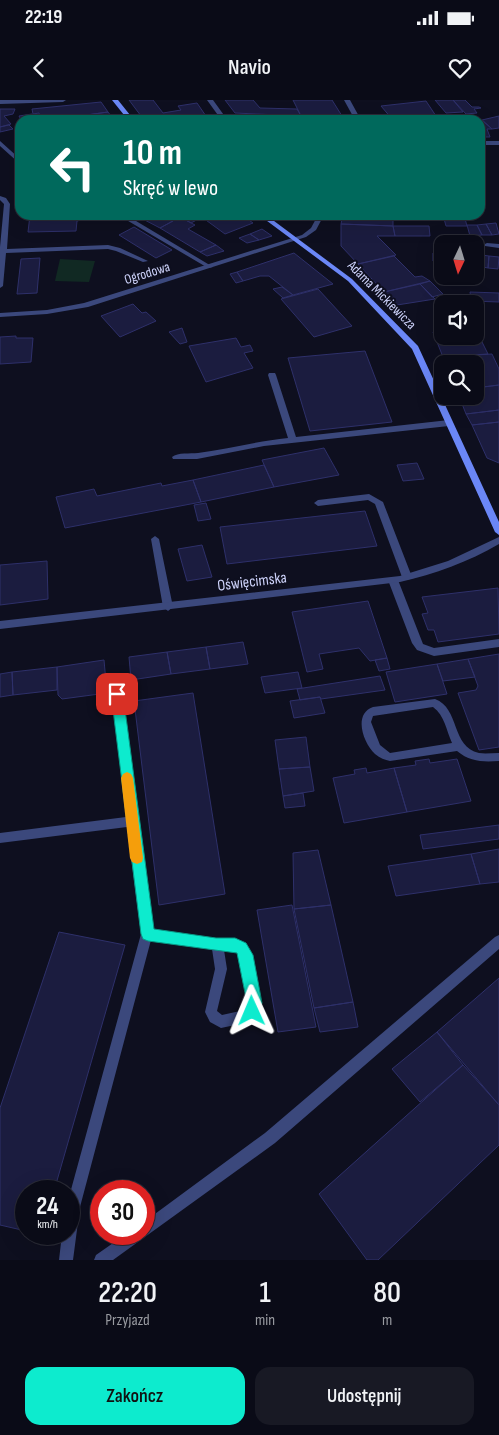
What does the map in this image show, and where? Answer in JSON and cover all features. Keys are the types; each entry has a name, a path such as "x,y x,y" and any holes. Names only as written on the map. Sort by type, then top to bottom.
{"street":[{"path":"0,102 63,100"},
{"path":"115,100 127,115"},
{"path":"210,100 219,115"},
{"path":"346,100 355,115"},
{"path":"0,143 15,157"},
{"path":"485,143 499,143"},
{"path":"0,198 4,199 7,204 0,286"},
{"path":"130,220 210,267"},
{"name":"Adama Mickiewicza","path":"269,220 350,280 409,341 419,356 499,532"},
{"name":"Ogrodowa","path":"0,314 47,312 85,305 297,239 314,229 318,220"},
{"path":"487,245 499,246"},
{"path":"4,251 108,247 118,249 145,261"},
{"path":"272,375 293,440"},
{"path":"176,457 197,456 293,440 449,423"},
{"path":"318,503 369,497 379,502 407,577"},
{"path":"155,539 168,607"},
{"name":"Oświęcimska","path":"0,625 394,580 454,563 499,540"},
{"path":"394,580 420,647 434,652 499,643"},
{"path":"66,1260 73,1206 148,934 117,694"},
{"path":"458,746 443,710 435,703 373,711 368,713 366,717 375,748 384,756 390,757 458,746 480,758 499,757"},
{"path":"0,838 132,821"},
{"path":"148,934 216,944 235,944 242,948 246,955 254,1003 252,1011 245,1016 221,1022 214,1018 211,1012 223,964 221,953 216,944"},
{"path":"155,1222 262,1144 499,941"},
{"path":"101,1260 122,1245"}],"green space":[{"path":"60,259 95,261 89,282 55,281"}],"building":[{"path":"129,100 153,100 163,113 181,110 178,106 197,103 205,115 140,115"},
{"path":"225,100 253,100 260,108 297,109 300,115 279,115 235,113"},
{"path":"293,100 332,100 341,115 300,115"},
{"path":"435,100 453,100 463,112 446,113"},
{"path":"453,100 465,100 472,107 481,108 474,109 477,113 466,114"},
{"path":"426,101 435,115 389,115 381,106"},
{"path":"101,102 108,112 87,115 39,115 39,113 33,114 32,109"},
{"path":"0,109 15,109 13,114 4,116 11,124 0,127"},
{"path":"108,112 110,115 86,115"},
{"path":"499,116 499,128 492,129 485,123 485,119"},
{"path":"485,123 492,129 487,129 490,137 485,137"},
{"path":"9,125 13,129 0,132 0,127"},
{"path":"29,220 81,220 77,221 76,231 28,232"},
{"path":"145,220 173,221 160,228"},
{"path":"175,220 186,220 195,225 188,229 216,245 200,252 160,228"},
{"path":"186,220 196,220 191,223"},
{"path":"206,220 249,220 253,223 225,234"},
{"path":"342,220 393,220 393,226 341,224"},
{"path":"444,220 465,220 467,226 446,226"},
{"path":"496,223 499,234 492,235 486,224"},
{"path":"341,224 393,226 395,236 377,236 396,255 358,264 341,246"},
{"path":"486,224 492,235 482,235 477,225"},
{"path":"467,225 477,225 482,235 470,235"},
{"path":"393,226 429,226 430,236 395,236"},
{"path":"134,227 172,250 156,258 119,235"},
{"path":"262,229 272,236 259,240 250,234"},
{"path":"250,234 259,240 247,243 239,238"},
{"path":"216,245 224,251 207,256 200,252"},
{"path":"294,253 333,284 293,295 269,276 260,276 243,281 237,272"},
{"path":"484,255 489,256 488,268 484,267"},
{"path":"394,256 415,277 422,276 430,281 384,292 358,264"},
{"path":"489,256 499,257 498,269 488,268"},
{"path":"40,258 37,293 17,294 21,259"},
{"path":"237,272 243,281 236,283 230,274"},
{"path":"430,281 443,294 432,297 420,284"},
{"path":"420,284 434,299 397,305 384,292"},
{"path":"282,287 293,295 283,298 273,289"},
{"path":"318,289 352,326 314,337 281,299"},
{"path":"470,292 499,293 499,302 484,301 484,295 470,295"},
{"path":"133,304 142,313 146,312 156,321 120,337 101,316"},
{"path":"182,328 187,342 180,344 169,332"},
{"path":"16,336 16,338 33,338 31,362 0,364 0,337"},
{"path":"236,338 241,347 250,345 253,351 244,353 253,368 206,382 189,346"},
{"path":"438,345 484,345 488,354 473,355 442,355"},
{"path":"365,351 392,422 310,431 288,358"},
{"path":"492,354 499,369 499,385 484,387 484,355 476,355"},
{"path":"499,385 499,410 466,414 462,405 484,405 484,387"},
{"path":"499,410 499,422 472,425 466,414"},
{"path":"499,422 499,463 487,458 472,425"},
{"path":"324,448 339,475 274,487 262,460"},
{"path":"417,463 424,479 403,481 397,465"},
{"path":"264,465 274,487 201,502 193,480"},
{"path":"193,480 201,502 65,528 56,497 94,489 97,496 161,483 162,486"},
{"path":"206,503 211,519 198,521 194,505"},
{"path":"365,511 377,546 227,564 220,527"},
{"path":"202,545 212,577 187,581 178,549"},
{"path":"47,561 48,599 0,605 0,565"},
{"path":"498,588 499,634 438,642 434,630 428,630 422,614 428,613 422,597"},
{"path":"368,601 387,658 370,661 359,648 319,654 323,669 307,672 292,612"},
{"path":"243,642 248,664 210,669 206,647"},
{"path":"206,647 210,669 171,674 167,652"},
{"path":"167,652 171,674 131,680 129,657"},
{"path":"499,654 499,747 479,750 458,693 476,690 478,686 468,659"},
{"path":"387,658 390,669 379,671 375,660"},
{"path":"468,659 475,677 443,681 437,664"},
{"path":"104,660 107,693 62,699 58,695 57,667"},
{"path":"437,664 447,694 395,702 386,672"},
{"path":"57,667 57,690 13,695 12,672"},
{"path":"12,672 13,695 0,697 0,674"},
{"path":"298,672 302,688 265,693 261,677"},
{"path":"380,676 385,690 300,700 297,689"},
{"path":"193,693 225,894 159,905 134,701"},
{"path":"320,697 325,713 294,718 290,701"},
{"path":"306,737 310,767 279,769 275,740"},
{"path":"429,759 430,763 457,759 471,801 407,812 394,768 416,765 415,761"},
{"path":"310,767 314,791 283,796 279,769"},
{"path":"366,768 367,773 394,768 407,812 344,823 333,778 355,774 354,770"},
{"path":"303,793 305,806 285,808 283,796"},
{"path":"499,825 499,839 423,849 420,835"},
{"path":"499,849 499,882 480,884 471,854"},
{"path":"318,850 331,905 294,909 293,853"},
{"path":"471,854 480,884 396,896 388,866"},
{"path":"292,905 316,1027 278,1032 257,910"},
{"path":"331,905 353,1002 314,1008 294,909"},
{"path":"59,932 125,945 57,1180 15,1180 15,1228 0,1225 0,1108"},
{"path":"499,978 499,1105 437,1032"},
{"path":"353,1002 358,1027 320,1032 314,1008"},
{"path":"437,1032 463,1065 420,1102 392,1069"},
{"path":"463,1065 499,1105 499,1145 378,1260 367,1260 319,1194"}],"slow traffic":[{"path":"127,778 137,858"}],"route":[{"path":"117,694 148,934 216,944 235,944 242,948 246,955 254,1003 252,1011"}]}
